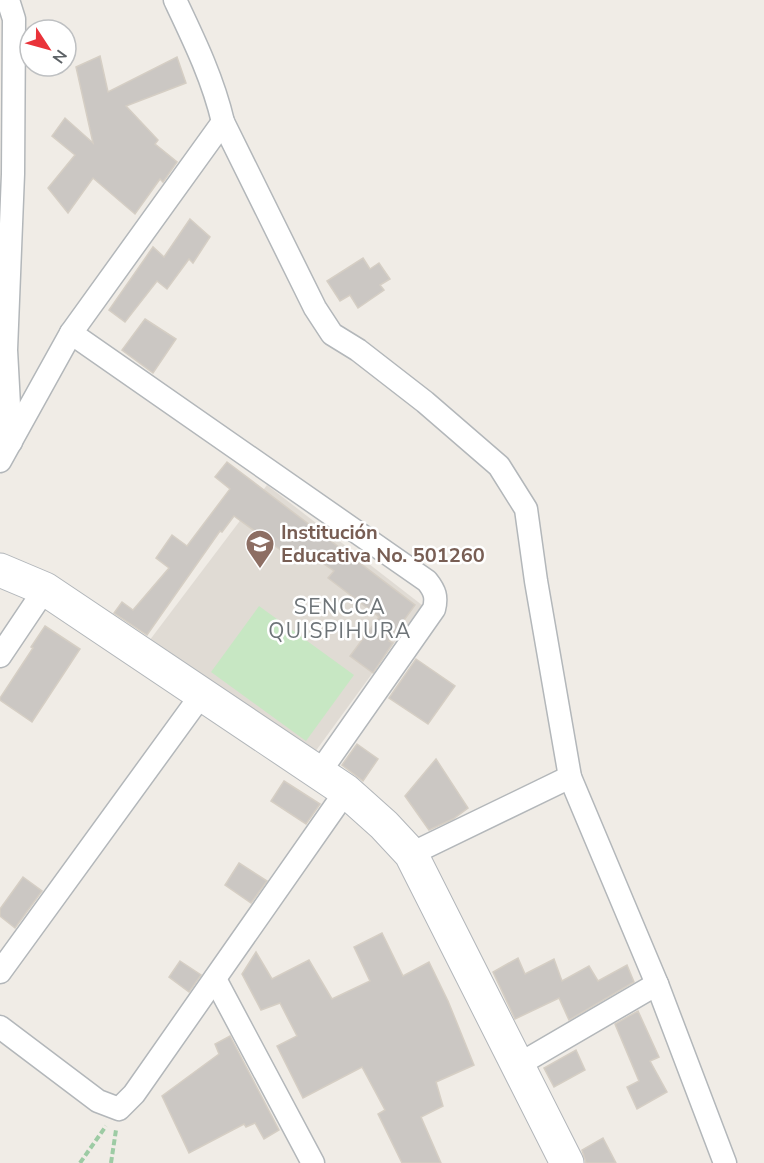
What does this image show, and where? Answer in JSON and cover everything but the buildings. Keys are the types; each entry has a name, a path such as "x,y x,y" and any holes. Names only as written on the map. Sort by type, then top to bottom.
{"main road":[{"path":"0,570 45,589 346,791 384,825 411,854 567,1163"}],"street":[{"path":"5,451 6,350 13,174 14,19 8,0"},
{"path":"175,0 198,49 217,98 223,122 315,308 332,334 424,402 499,466 526,509 570,777 657,984 725,1163"},
{"path":"5,451 71,333 223,122"},
{"path":"71,333 427,581 433,589 437,597 434,609 319,773"},
{"path":"0,656 45,589"},
{"path":"0,972 202,694"},
{"path":"411,854 570,777"},
{"path":"0,1027 98,1101 119,1109 134,1094 346,791"},
{"path":"215,979 313,1163"},
{"path":"518,1065 657,984"}],"path":[{"path":"80,1163 119,1109"},
{"path":"111,1163 119,1109"}],"shaded area":[{"path":"267,485 422,605 307,763 140,653"}],"green space":[{"path":"259,606 354,675 306,741 211,672"}],"place":[{"name":"Institución Educativa No. 501260","path":"260,570"}],"district":[{"name":"SENCCA QUISPIHURA","path":"340,619"}]}
